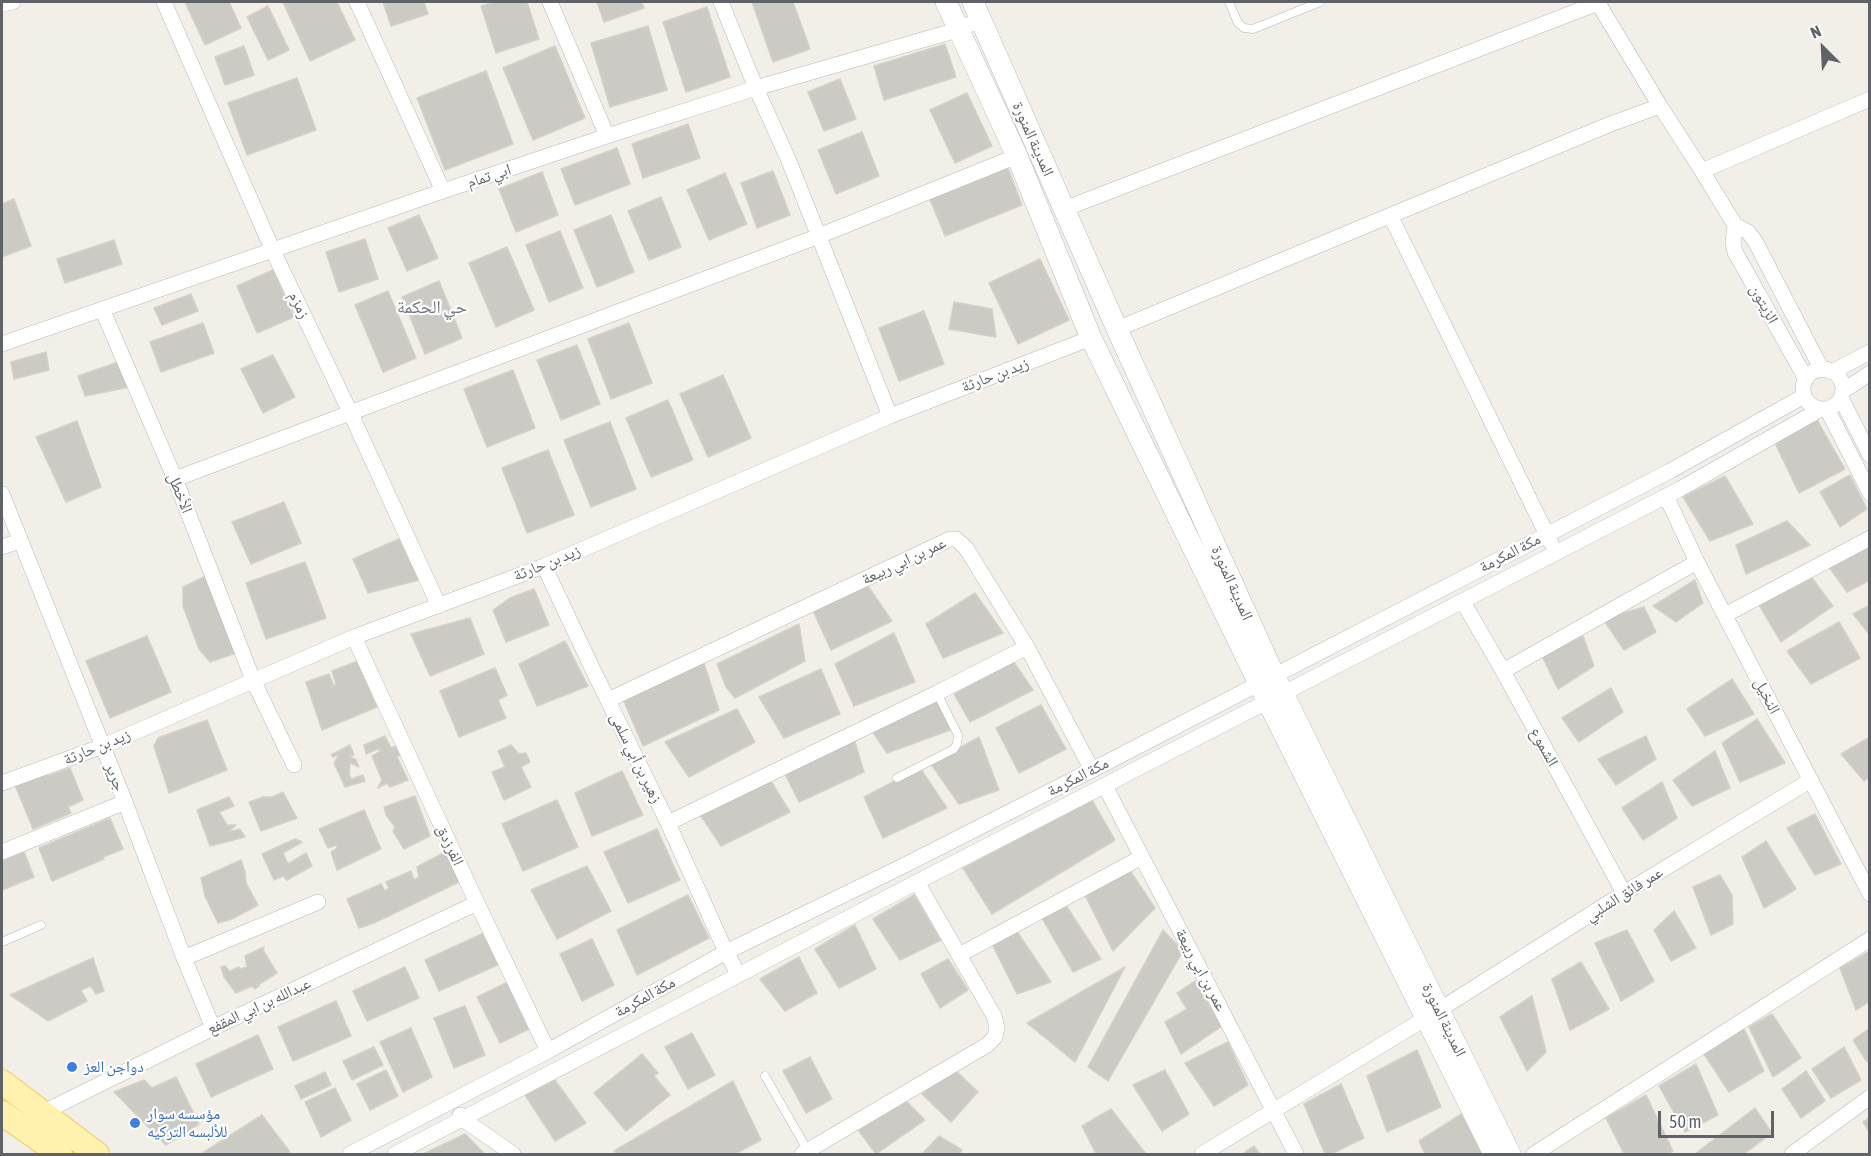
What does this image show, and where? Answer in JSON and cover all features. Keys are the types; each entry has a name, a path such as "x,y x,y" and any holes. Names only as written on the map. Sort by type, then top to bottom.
{"main road":[{"path":"946,2 1017,156 1091,338 1271,689 1432,1014 1494,1155"},
{"name":"المدينة المنورة","path":"977,11 1117,329 1271,689"},
{"name":"المدينة المنورة","path":"1432,1014 1510,1155"},
{"path":"2,1082 97,1155"},
{"path":"2,1113 60,1155"}],"street":[{"path":"2,4 13,2"},
{"name":"زمزم","path":"164,2 273,251 351,412 439,606"},
{"path":"357,2 443,191"},
{"path":"550,2 607,136"},
{"path":"722,2 756,88 789,161 890,416"},
{"path":"1064,209 1598,2 1735,225 1748,232 1755,241 1827,371 1841,381 1842,394 1869,455"},
{"name":"ابي تمام","path":"2,344 607,136 756,88 957,30 977,11"},
{"path":"1702,171 1869,99"},
{"path":"1117,329 1608,125 1660,106"},
{"path":"175,479 819,236 1017,156"},
{"path":"1391,217 1556,553"},
{"name":"الزيتون","path":"1735,225 1733,242 1735,252 1806,379"},
{"name":"الأخطل","path":"102,309 175,479 253,680 294,765"},
{"name":"زيد بن حارثة","path":"2,783 103,746 354,637 544,566 890,416 1091,338"},
{"path":"1869,352 1827,371 1815,371 1806,379 1804,396 1811,405 1824,409 1832,407 1842,394 1869,373"},
{"name":"مكة المكرمة","path":"396,1155 1105,786 1271,689 1546,534 1670,471 1804,396"},
{"path":"1824,409 1869,493"},
{"name":"مكة المكرمة","path":"351,1155 548,1051 726,952 901,867 1092,770 1463,602 1666,496 1824,409"},
{"name":"جرير","path":"2,494 213,1028"},
{"name":"النخيل","path":"1666,496 1697,562 1869,894"},
{"path":"1725,615 1869,538"},
{"name":"عمر بن ابي ربيعة","path":"608,700 950,539 961,541 966,548 1027,647 1092,770"},
{"path":"2,547 20,541"},
{"path":"1503,671 1697,562"},
{"name":"زهير بن أبي سلمى","path":"544,566 668,823 726,952 739,975"},
{"name":"الشموع","path":"1463,602 1624,893"},
{"name":"الفرزدق","path":"354,637 548,1051"},
{"path":"668,823 1027,647"},
{"name":"عمر فائق الشلبي","path":"1202,1155 1810,780"},
{"name":"عمر بن ابي ربيعة","path":"1105,786 1296,1155"},
{"path":"2,852 125,802"},
{"path":"959,955 1142,857"},
{"path":"813,1152 987,1045 995,1037 997,1027 994,1017 918,882"},
{"path":"184,958 318,902"},
{"name":"عبدالله بن ابي المقفع","path":"42,1113 213,1028 477,903"},
{"path":"1534,1155 1869,939"},
{"path":"1792,1155 1869,1097"},
{"path":"451,1103 464,1120 513,1155"}],"lane":[{"path":"1229,2 1238,23 1244,28 1253,29 1320,2"},
{"path":"897,778 954,749 957,744 958,735 937,693"},
{"path":"2,942 41,925"},
{"path":"765,1076 813,1152"}],"building":[{"path":"185,2 229,2 241,28 205,45"},
{"path":"283,2 337,2 355,40 310,61"},
{"path":"383,2 424,2 428,14 391,26"},
{"path":"496,2 527,2 539,39 496,53 481,6"},
{"path":"597,2 641,2 644,8 604,22"},
{"path":"752,2 793,2 810,49 773,62"},
{"path":"268,6 289,50 268,60 247,17"},
{"path":"707,7 730,77 686,92 663,22"},
{"path":"648,26 667,90 610,107 591,43"},
{"path":"945,44 956,77 884,100 874,66"},
{"path":"244,46 254,75 225,85 215,57"},
{"path":"555,46 585,118 533,140 503,68"},
{"path":"486,71 513,144 445,170 417,98"},
{"path":"297,78 316,130 247,155 228,103"},
{"path":"840,79 856,119 824,131 808,92"},
{"path":"967,93 992,146 955,163 930,110"},
{"path":"688,124 700,158 643,178 632,144"},
{"path":"862,132 879,176 836,194 818,150"},
{"path":"617,148 630,184 575,205 561,169"},
{"path":"1007,166 1022,205 945,236 929,197"},
{"path":"773,171 790,215 757,228 741,183"},
{"path":"542,172 558,215 516,232 499,189"},
{"path":"725,173 747,224 709,240 687,190"},
{"path":"661,197 681,247 649,260 628,211"},
{"path":"14,199 31,246 2,257 2,204"},
{"path":"419,215 438,258 407,271 388,228"},
{"path":"611,215 634,272 597,287 574,230"},
{"path":"560,231 583,288 549,302 526,245"},
{"path":"365,239 378,279 339,292 326,252"},
{"path":"114,240 122,264 65,283 57,259"},
{"path":"507,247 534,310 496,327 469,263"},
{"path":"1040,259 1069,320 1018,344 989,283"},
{"path":"273,270 294,317 257,333 237,286"},
{"path":"439,281 462,338 425,354 402,297"},
{"path":"388,291 416,358 383,372 355,305"},
{"path":"191,294 198,311 162,325 154,308"},
{"path":"954,302 992,309 996,337 949,329"},
{"path":"924,311 944,364 899,381 879,328"},
{"path":"203,323 214,353 161,372 150,342"},
{"path":"629,323 652,383 611,399 588,339"},
{"path":"577,345 600,404 561,420 537,360"},
{"path":"46,352 49,370 14,379 11,362"},
{"path":"273,355 295,397 263,413 241,369"},
{"path":"124,360 135,386 85,396 78,376"},
{"path":"513,370 535,428 487,447 464,389"},
{"path":"723,375 751,438 708,457 680,394"},
{"path":"668,400 693,460 651,477 626,418"},
{"path":"1816,418 1845,469 1799,493 1775,443"},
{"path":"77,421 101,487 66,502 36,437"},
{"path":"610,422 636,489 591,507 564,440"},
{"path":"548,450 574,515 527,533 502,468"},
{"path":"1850,475 1867,509 1840,527 1820,492"},
{"path":"1725,476 1753,524 1710,541 1683,497"},
{"path":"284,502 301,543 251,564 232,522"},
{"path":"1787,521 1810,545 1746,574 1736,545"},
{"path":"399,539 419,580 368,593 353,559"},
{"path":"1870,546 1870,580 1847,592 1829,567"},
{"path":"305,562 326,618 266,639 246,583"},
{"path":"206,576 236,653 210,662 199,649 183,606 183,587"},
{"path":"1812,578 1833,606 1781,642 1759,605"},
{"path":"1695,580 1703,603 1676,622 1653,606"},
{"path":"868,586 892,621 831,650 813,611"},
{"path":"534,589 549,625 506,642 493,610 510,598"},
{"path":"975,593 1003,633 943,658 926,624"},
{"path":"1870,605 1870,635 1853,614"},
{"path":"1644,607 1656,632 1624,650 1603,619"},
{"path":"470,618 484,654 430,676 411,634"},
{"path":"1839,622 1860,658 1811,684 1787,651"},
{"path":"799,624 805,661 735,698 726,687 717,664"},
{"path":"894,633 915,682 854,706 835,664"},
{"path":"147,636 171,692 110,718 86,661"},
{"path":"1583,636 1594,666 1558,689 1542,656"},
{"path":"565,641 588,686 537,706 519,664"},
{"path":"358,661 377,707 322,730 306,682 329,674 334,686 336,684 332,671"},
{"path":"1013,661 1033,690 970,722 954,694"},
{"path":"704,663 719,710 643,746 623,699"},
{"path":"495,668 507,695 498,700 506,718 459,737 440,691"},
{"path":"821,669 840,714 784,738 759,697"},
{"path":"1732,679 1754,714 1705,736 1687,709"},
{"path":"1611,688 1623,712 1579,742 1562,718"},
{"path":"937,699 953,729 887,753 872,731"},
{"path":"1041,705 1066,749 1019,773 996,728"},
{"path":"737,709 755,742 689,777 665,742"},
{"path":"1757,719 1785,763 1740,782 1722,743"},
{"path":"207,720 227,770 169,793 154,746 158,738"},
{"path":"385,736 391,748 396,746 400,755 397,757 408,780 390,787 387,783 378,788 382,780 372,756 381,751 378,749 366,754 364,745"},
{"path":"1646,736 1656,759 1616,785 1598,759"},
{"path":"979,737 999,790 959,804 931,764"},
{"path":"1870,737 1870,777 1864,781 1841,754"},
{"path":"854,739 864,772 799,802 784,772"},
{"path":"350,745 354,755 349,756 356,760 359,767 350,763 349,775 352,779 363,775 365,781 345,787 334,763 338,757 331,755"},
{"path":"511,745 519,754 526,753 530,762 521,767 531,787 504,800 492,772 505,767 498,751"},
{"path":"1715,751 1730,788 1692,806 1673,780"},
{"path":"70,768 83,800 68,807 71,813 33,829 15,785 47,772 48,776"},
{"path":"920,768 947,808 883,838 864,797"},
{"path":"622,771 643,815 592,836 575,793"},
{"path":"769,778 790,812 721,846 699,813"},
{"path":"1662,782 1677,818 1643,840 1622,808"},
{"path":"283,792 297,818 261,831 249,802"},
{"path":"415,796 430,836 404,849 393,831 395,827 386,815 384,807"},
{"path":"229,797 234,806 219,812 227,825 236,825 228,832 240,829 245,837 210,846 197,810"},
{"path":"557,800 578,847 523,871 502,824"},
{"path":"1092,800 1115,840 992,914 963,868"},
{"path":"364,810 381,849 337,870 331,852 337,848 337,845 328,848 319,829"},
{"path":"1815,814 1841,864 1815,875 1787,828"},
{"path":"110,818 123,849 52,881 39,848"},
{"path":"657,829 680,880 628,903 604,852"},
{"path":"295,839 302,842 283,853 288,864 306,853 312,866 287,880 283,876 274,880 262,854"},
{"path":"1766,841 1796,889 1764,908 1742,857"},
{"path":"24,852 34,877 2,890 2,861"},
{"path":"445,852 461,881 359,928 347,899 381,884 385,891 389,888 386,882 411,871 414,880 419,877 417,867"},
{"path":"241,860 246,883 258,905 232,919 218,923 205,896 201,878"},
{"path":"587,866 611,911 557,939 531,890"},
{"path":"1127,866 1155,908 1113,951 1084,893"},
{"path":"1720,875 1732,895 1733,924 1711,935 1693,887"},
{"path":"688,895 709,938 637,975 617,930"},
{"path":"914,895 941,940 900,960 873,919"},
{"path":"1063,901 1101,959 1073,972 1039,913"},
{"path":"1674,911 1696,948 1671,961 1654,930"},
{"path":"855,925 876,969 839,988 815,949"},
{"path":"1014,927 1051,982 1017,994 992,944"},
{"path":"1163,930 1183,951 1108,1081 1088,1067"},
{"path":"1627,930 1654,981 1621,1001 1595,943"},
{"path":"484,933 500,964 439,991 425,960"},
{"path":"592,939 614,985 582,1001 560,954"},
{"path":"264,947 263,950 277,973 255,989 252,986 236,993 224,977 221,967 225,966 230,971 239,967 240,969 247,967 245,956"},
{"path":"1870,951 1870,1001 1856,1010 1840,968"},
{"path":"799,957 817,993 785,1011 760,979"},
{"path":"93,958 104,991 96,994 91,986 81,990 87,1001 48,1021 10,995"},
{"path":"948,959 968,990 940,1008 921,974"},
{"path":"1581,962 1609,1009 1570,1030 1552,979"},
{"path":"405,967 419,998 367,1021 353,991"},
{"path":"1125,967 1075,1062 1027,1023"},
{"path":"1195,981 1222,1026 1181,1054 1165,1022 1187,1009 1177,993"},
{"path":"508,982 531,1028 500,1043 477,997"},
{"path":"1532,996 1546,1052 1527,1071 1500,1017"},
{"path":"336,1001 351,1036 293,1061 278,1027"},
{"path":"465,1006 485,1055 454,1068 434,1018"},
{"path":"1772,1014 1801,1058 1773,1077 1749,1027"},
{"path":"1743,1027 1764,1071 1729,1092 1704,1054"},
{"path":"411,1028 432,1077 403,1092 380,1042"},
{"path":"1870,1028 1870,1060 1867,1062 1853,1040"},
{"path":"692,1033 715,1075 688,1089 665,1047"},
{"path":"258,1035 273,1069 211,1097 196,1064"},
{"path":"1228,1042 1248,1085 1214,1106 1185,1063"},
{"path":"374,1047 383,1065 352,1080 343,1061"},
{"path":"1844,1047 1861,1080 1831,1098 1812,1069"},
{"path":"1417,1050 1441,1107 1387,1132 1367,1076"},
{"path":"642,1054 658,1073 654,1076 670,1095 626,1131 594,1093"},
{"path":"810,1057 832,1099 806,1113 783,1071"},
{"path":"1696,1064 1718,1115 1685,1132 1659,1086"},
{"path":"954,1069 978,1092 951,1122 922,1094"},
{"path":"386,1070 398,1096 370,1110 357,1084"},
{"path":"1165,1070 1189,1114 1162,1131 1133,1085"},
{"path":"1806,1071 1825,1101 1801,1118 1782,1089"},
{"path":"325,1072 331,1085 301,1099 295,1086"},
{"path":"176,1077 199,1124 166,1145 114,1092 144,1080 152,1088"},
{"path":"555,1080 586,1123 555,1141 525,1095"},
{"path":"733,1081 761,1140 735,1154 617,1154 614,1151"},
{"path":"1341,1084 1364,1138 1331,1154 1325,1154 1304,1104"},
{"path":"335,1088 351,1120 321,1137 305,1102"},
{"path":"1646,1095 1673,1151 1668,1154 1624,1154 1606,1118"},
{"path":"906,1101 925,1120 876,1154 858,1130"},
{"path":"1755,1108 1772,1133 1744,1154 1695,1154"},
{"path":"1111,1109 1146,1154 1096,1154 1082,1126"},
{"path":"1463,1113 1482,1154 1425,1154 1419,1141"},
{"path":"262,1115 290,1152 285,1154 201,1154"},
{"path":"1870,1117 1870,1133 1863,1122"},
{"path":"465,1134 485,1154 423,1154"},
{"path":"939,1136 962,1150 959,1154 922,1154"},
{"path":"1254,1146 1260,1154 1242,1154"}],"place":[{"name":"دواجن العز","path":"72,1067"},
{"name":"مؤسسه سوار للألبسه التركيه","path":"135,1123"}],"district":[{"name":"حي الحكمة","path":"432,307"}]}
